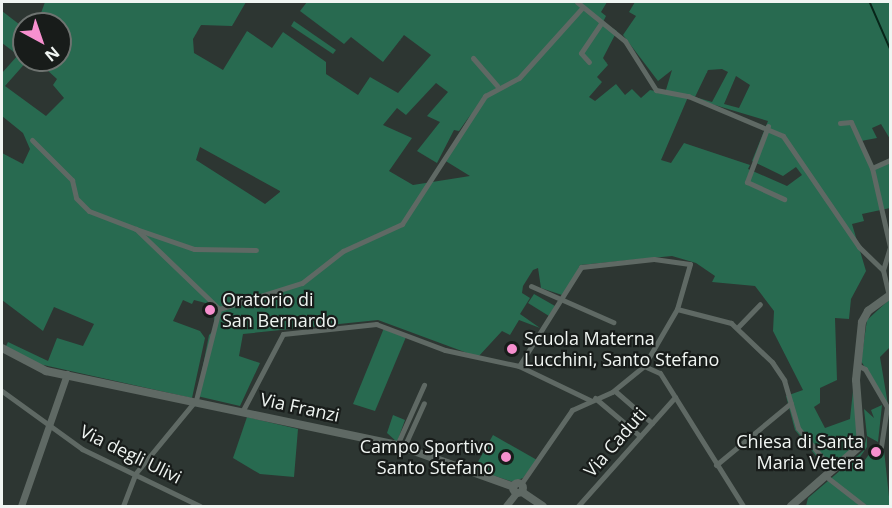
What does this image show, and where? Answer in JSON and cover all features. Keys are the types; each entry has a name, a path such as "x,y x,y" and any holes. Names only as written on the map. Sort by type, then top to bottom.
{"main road":[{"path":"791,507 831,475 863,440 857,365 862,322 890,296"},
{"name":"Via Franzi","path":"2,348 30,364 67,374 401,446 518,489 543,507"}],"street":[{"path":"577,2 582,9 625,40 656,90 768,126 794,148 859,247 883,270 890,296"},
{"path":"219,309 302,283 344,251 402,224 478,106 497,86 519,78 582,9"},
{"path":"589,62 581,53 601,23"},
{"path":"473,58 497,86"},
{"path":"840,123 852,122 872,168 890,247 883,270"},
{"path":"768,126 747,182 784,199"},
{"path":"32,140 72,180 76,198 89,211 194,249 256,250"},
{"path":"872,168 891,160"},
{"path":"136,228 219,309"},
{"path":"506,507 572,410 615,391 644,366 676,309 690,264 639,259 581,267 566,298 519,366"},
{"path":"531,286 576,300 613,322"},
{"path":"737,328 760,304"},
{"path":"123,507 135,474 196,400 219,309"},
{"path":"676,309 705,312 737,328 772,362 798,428 831,475 864,507"},
{"path":"242,412 271,365 277,340 289,332 385,325 446,350 519,366 593,399 640,436"},
{"path":"857,365 889,410 881,447"},
{"path":"644,366 660,373 743,507"},
{"path":"21,507 67,374"},
{"path":"401,446 424,385"},
{"path":"615,391 652,423"},
{"name":"Via degli Ulivi","path":"2,392 49,429 200,507"},
{"name":"Via Caduti","path":"578,507 675,397"},
{"path":"401,446 424,403"},
{"path":"716,465 790,403"}],"green space":[{"path":"45,2 246,2 232,26 201,25 193,39 194,53 223,70 247,31 272,48 283,32 326,62 326,74 358,95 370,77 398,93 431,55 404,35 383,62 351,37 344,44 300,11 307,2 607,2 601,12 606,16 603,22 617,31 603,58 608,65 597,77 602,82 589,97 595,101 616,84 625,95 632,89 641,98 650,90 665,93 672,70 658,81 623,35 636,16 629,12 635,2 890,2 890,139 881,124 872,128 877,138 861,141 872,168 890,160 890,208 862,214 864,221 852,224 866,271 851,299 849,319 835,318 837,380 820,388 820,403 814,407 825,428 850,419 854,381 857,446 829,472 795,430 786,396 803,390 773,331 774,311 755,286 712,282 715,276 696,263 672,256 580,265 565,296 541,288 538,268 533,270 523,286 522,293 530,298 520,314 540,328 519,320 510,335 502,331 478,357 378,320 243,334 239,356 260,363 240,406 197,396 209,335 215,329 213,305 194,300 192,304 183,300 173,321 200,331 205,338 192,398 30,362 5,348 8,342 48,361 57,338 83,346 94,324 54,307 43,331 2,300 2,153 23,164 30,149 23,133 2,116 2,73 12,62 12,72 17,72 5,86 46,116 64,98 53,85 57,79 49,72 72,72 72,12 41,12","holes":["722,69 728,72 712,102 695,97 708,70","736,76 750,85 739,108 724,104","436,83 448,92 427,116 440,122 417,151 437,163 454,130 459,131 471,114 444,160 470,176 413,185 389,171 412,138 383,125 397,108 406,115","688,97 768,121 752,161 783,176 796,167 802,175 787,186 748,169 750,165 684,143 671,163 661,160","200,147 280,192 265,204 196,160"]},
{"path":"2,11 12,19 12,50 2,43"},
{"path":"294,21 336,50 333,54 291,26"},
{"path":"534,294 555,306 549,316 528,303"},
{"path":"890,299 890,347 880,357 888,405 861,361 867,320"},
{"path":"384,328 406,337 375,411 353,404"},
{"path":"882,405 878,442 867,436 864,409 874,418 871,410"},
{"path":"393,415 405,420 397,442 387,433"},
{"path":"247,417 298,429 294,477 260,474 233,458"},
{"name":"Campo Sportivo Santo Stefano","path":"493,435 537,460 523,478 513,482 474,469"},
{"path":"867,436 867,447 853,467 857,471 870,453 884,450 890,506 806,506 808,498 863,451"}],"waterway":[{"path":"870,2 890,48"}],"place":[{"name":"Oratorio di San Bernardo","path":"210,310"},
{"name":"Scuola Materna Lucchini, Santo Stefano","path":"512,349"},
{"name":"Chiesa di Santa Maria Vetera","path":"876,452"},
{"name":"Campo Sportivo Santo Stefano","path":"506,457"}]}
